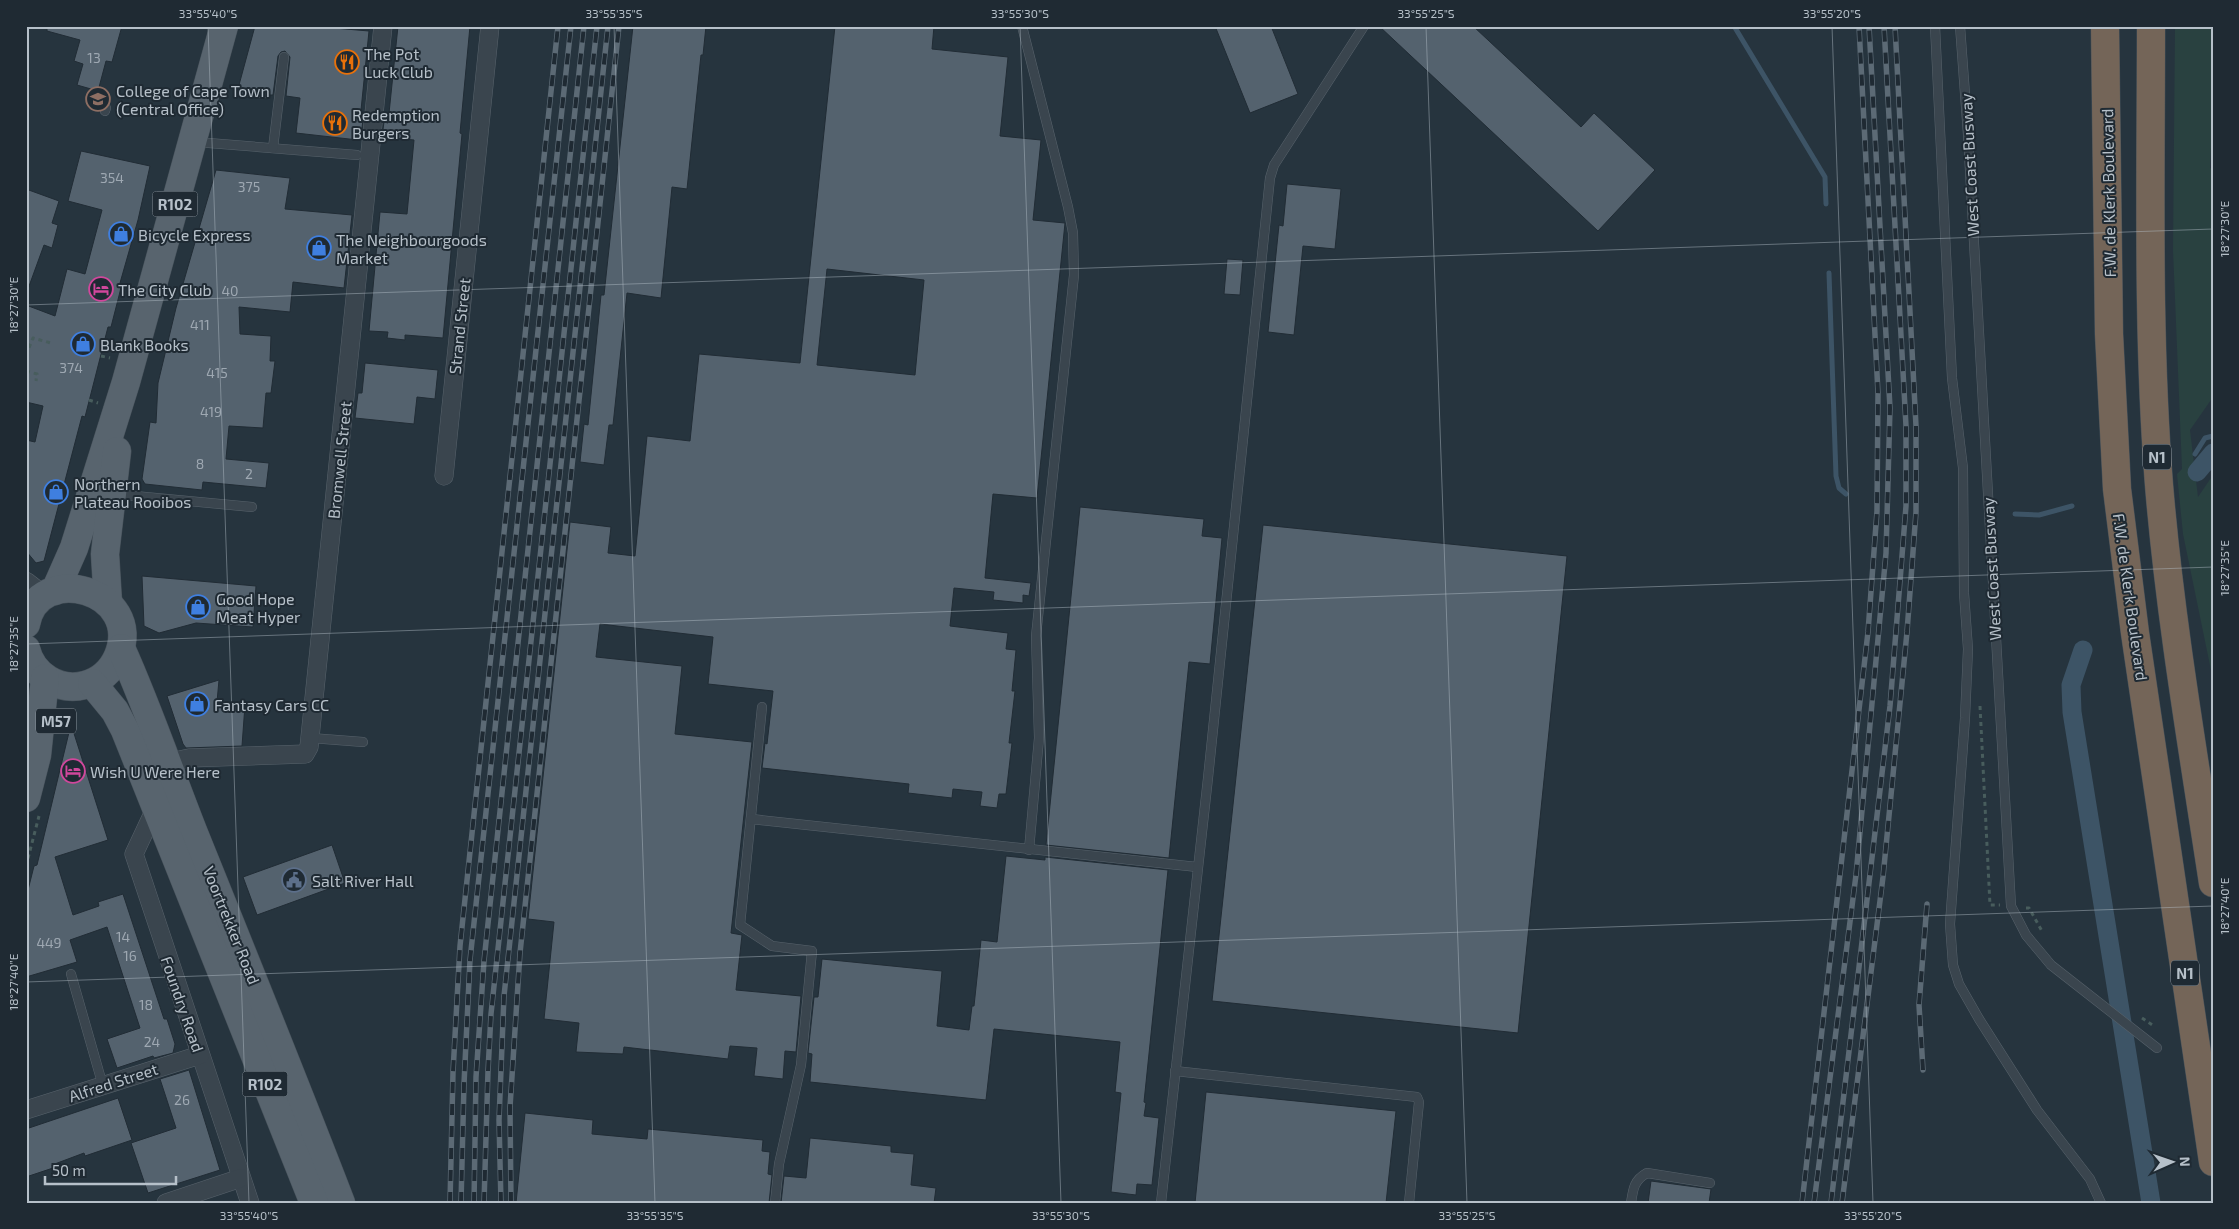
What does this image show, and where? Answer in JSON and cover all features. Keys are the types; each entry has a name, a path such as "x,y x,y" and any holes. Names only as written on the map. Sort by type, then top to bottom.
{"highway":[{"name":"F.W. de Klerk Boulevard","path":"2105,26 2109,334 2117,489 2135,633 2213,1162"},
{"name":"N1","path":"2151,26 2151,328 2159,484 2168,580 2213,883"}],"main road":[{"name":"R102","path":"33,606 74,548 126,382 224,26"},
{"name":"R102","path":"108,603 105,554 126,382"},
{"name":"R102","path":"33,606 69,588 84,589 97,594 108,603 116,615 121,628 121,648"},
{"path":"31,661 59,685 83,685 105,675 115,663 121,648"},
{"name":"Voortrekker Road","path":"121,648 142,695 166,763 252,975 341,1203"},
{"name":"M57","path":"26,798 32,765 31,661"},
{"name":"Voortrekker Road","path":"83,685 115,711 156,807 217,965 314,1203"},
{"name":"M57","path":"32,765 83,685"}],"street":[{"name":"Bromwell Street","path":"311,738 383,26"},
{"name":"Strand Street","path":"444,476 490,26"},
{"path":"166,763 189,758 305,754 311,738"},
{"name":"Foundry Road","path":"156,807 134,854 250,1203"},
{"name":"Alfred Street","path":"26,1110 200,1055"},
{"path":"166,1203 241,1178"}],"lane":[{"path":"1022,26 1068,207 1074,250 1074,275 1036,636 1039,745 1029,850"},
{"path":"1161,1203 1270,178 1274,166 1364,26"},
{"path":"1935,26 1952,378 1963,468 1964,593 1968,649 1965,718 1950,924 1953,965 1959,984 1979,1019 2037,1110 2086,1173 2101,1203"},
{"name":"West Coast Busway","path":"1960,26 1968,135 2011,906 2034,946 2051,965 2157,1048"},
{"path":"273,148 284,57"},
{"path":"193,142 356,155"},
{"path":"112,493 252,508"},
{"path":"762,707 740,925 772,946 812,951 801,1065 778,1164 774,1203"},
{"path":"311,738 363,742"},
{"path":"751,819 1197,867"},
{"path":"71,974 103,1086"},
{"path":"1175,1071 1417,1098 1420,1102 1409,1203"},
{"path":"1631,1203 1633,1188 1638,1178 1647,1173 1710,1182"}],"path":[{"path":"26,355 33,338 51,343"},
{"path":"26,371 37,374 36,380"},
{"path":"2029,908 2048,940"}],"green space":[{"path":"2175,26 2213,26 2213,107 2210,168 2213,169 2213,397 2190,430 2198,497 2213,475 2213,680 2183,534 2177,474 2182,469 2173,250"}],"building":[{"path":"47,26 122,26 112,62 106,61 98,91 77,85 83,64 74,61 80,40 47,31"},
{"path":"255,26 310,26 369,31 360,120 363,120 361,135 359,135 358,140 296,133 300,98 286,96 290,57 285,51 281,52 278,56 273,95 269,95 268,99 236,96"},
{"path":"398,26 470,26 443,338 405,335 405,340 387,338 388,332 369,331 380,212 407,214 414,140 382,137 384,122 388,123"},
{"path":"633,26 706,26 703,55 701,55 687,189 672,187 661,298 627,293 613,425 609,425 604,465 580,462 584,424 588,425 601,295 604,295"},
{"path":"835,26 934,26 932,49 1008,57 1000,136 1041,140 1033,220 1065,223 1037,498 993,494 985,578 1031,583 1029,596 1023,595 1023,603 993,600 994,592 954,588 950,626 1008,633 1006,649 1016,650 1012,691 1015,691 1009,743 1012,743 1006,794 999,794 997,808 980,806 982,792 953,789 952,798 908,793 909,784 762,768 765,743 767,744 773,691 708,684 713,637 600,624 596,657 682,666 675,734 752,742 731,933 742,935 736,990 801,996 796,1052 785,1051 783,1079 754,1076 757,1048 730,1046 728,1059 624,1047 623,1054 576,1052 579,1023 544,1019 554,922 528,919 570,522 611,527 608,553 635,556 647,436 690,441 699,354 800,363","holes":["827,269 924,280 915,375 817,365"]},
{"path":"1215,26 1271,26 1298,94 1250,113"},
{"path":"1379,26 1473,26 1581,127 1594,113 1655,170 1598,231"},
{"path":"81,151 150,166 138,220 120,283 122,284 111,327 108,327 85,417 82,416 44,561 36,563 26,551 26,440 35,442 43,406 26,402 26,305 55,316 67,269 85,274 102,210 68,201"},
{"path":"216,170 290,178 285,209 352,215 344,288 293,282 290,312 239,307 240,334 271,336 270,361 275,361 271,393 266,393 263,428 229,426 226,459 269,463 266,488 203,482 202,490 145,484 142,479 150,422 156,423 158,383 176,308"},
{"path":"1287,184 1341,189 1335,249 1303,246 1294,335 1268,332 1279,225 1283,226"},
{"path":"26,189 59,201 52,223 58,225 52,248 44,245 28,289"},
{"path":"1227,259 1243,260 1240,295 1224,294"},
{"path":"365,363 438,370 435,399 417,397 414,424 355,418 358,393 362,393"},
{"path":"1080,507 1204,519 1202,536 1222,538 1210,664 1189,662 1169,858 1046,845"},
{"path":"1263,525 1567,556 1518,1033 1212,1001"},
{"name":"Good Hope Meat Hyper","path":"142,576 256,586 253,627 196,623 159,633 144,626"},
{"path":"219,680 217,702 245,705 242,746 186,748 167,696"},
{"path":"71,724 108,840 55,857 73,915 99,906 98,902 123,894 164,1019 167,1019 175,1044 173,1053 154,1058 153,1056 117,1068 107,1039 140,1028 107,927 70,940 77,962 26,977 26,898 34,866 37,865"},
{"name":"Salt River Hall","path":"332,845 345,883 257,915 243,877"},
{"path":"1006,856 1045,860 1045,857 1168,870 1144,1102 1146,1103 1144,1116 1159,1118 1152,1185 1137,1184 1136,1195 1111,1192 1121,1093 1115,1092 1120,1042 994,1029 986,1100 810,1082 812,1054 808,1053 814,997 818,997 822,959 942,971 937,1026 969,1030 972,1006 974,1006 981,940 997,942"},
{"path":"189,1070 220,1170 148,1193 131,1143 176,1128 160,1079"},
{"path":"1206,1092 1396,1111 1386,1203 1195,1203"},
{"path":"118,1098 132,1140 85,1156 84,1153 52,1165 53,1168 26,1177 26,1129"},
{"path":"525,1113 593,1120 592,1134 647,1139 648,1129 763,1140 762,1151 770,1152 768,1174 772,1175 769,1203 516,1203"},
{"path":"810,1138 891,1146 891,1152 914,1154 911,1185 936,1188 934,1203 781,1203 784,1176 806,1178"},
{"path":"1651,1181 1711,1189 1709,1203 1648,1203"}],"waterway":[{"path":"1734,26 1825,177 1826,204"},
{"path":"1829,273 1836,476 1839,488 1846,494"},
{"path":"2195,454 2205,438 2213,436"},
{"path":"2197,472 2213,453"},
{"path":"2015,514 2039,515 2072,506"},
{"path":"2083,650 2071,685 2072,712 2151,1203"}],"railway":[{"path":"450,1203 453,1072 460,946 558,26"},
{"path":"461,1203 470,960 571,26"},
{"path":"474,1203 476,1077 484,961 584,26"},
{"path":"484,1203 491,1014 597,26"},
{"path":"501,1203 499,1120 504,996 608,26"},
{"path":"511,1203 510,1107 520,953 619,26"},
{"path":"1802,1203 1868,632 1877,511 1878,393 1859,26"},
{"path":"1814,1203 1856,875 1886,553 1890,408 1869,26"},
{"path":"1831,1203 1890,706 1906,506 1906,426 1884,26"},
{"path":"1842,1203 1883,877 1907,632 1916,512 1916,426 1895,26"},
{"path":"1923,1070 1919,1005 1927,904"}],"place":[{"name":"The Pot Luck Club","path":"347,62"},
{"name":"College of Cape Town (Central Office)","path":"98,99"},
{"name":"Redemption Burgers","path":"335,123"},
{"name":"Bicycle Express","path":"121,234"},
{"name":"The Neighbourgoods Market","path":"319,248"},
{"name":"The City Club","path":"101,289"},
{"name":"Blank Books","path":"83,344"},
{"name":"Northern Plateau Rooibos","path":"56,492"},
{"name":"Good Hope Meat Hyper","path":"198,607"},
{"name":"Fantasy Cars CC","path":"197,704"},
{"name":"Wish U Were Here","path":"73,771"},
{"name":"Salt River Hall","path":"294,880"}]}
